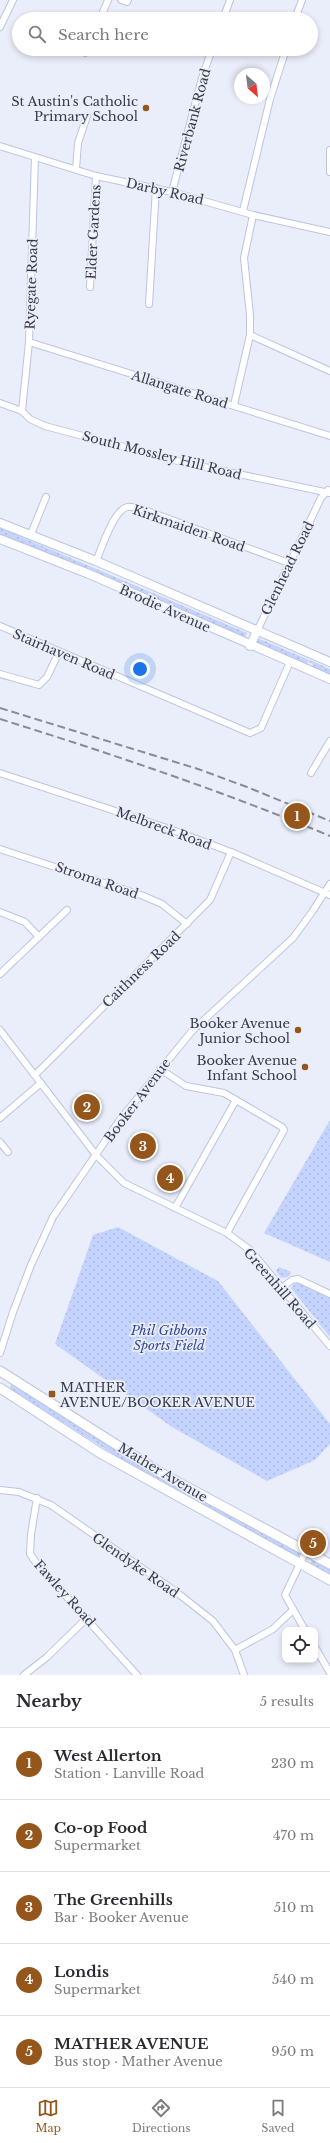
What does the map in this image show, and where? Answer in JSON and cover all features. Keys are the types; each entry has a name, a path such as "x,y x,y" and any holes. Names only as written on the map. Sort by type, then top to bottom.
{"main road":[{"name":"Mather Avenue","path":"0,1371 161,1473 330,1564"},
{"name":"Mather Avenue","path":"0,1388 100,1453 330,1580"}],"street":[{"path":"0,27 13,0"},
{"path":"103,12 108,0"},
{"path":"122,0 127,2 128,0"},
{"path":"226,12 230,0"},
{"path":"298,12 302,0"},
{"name":"Riverbank Road","path":"172,192 202,78 210,56"},
{"path":"242,211 270,99 284,56"},
{"path":"76,169 78,143 87,116"},
{"name":"Darby Road","path":"0,146 96,176 156,188 253,215 330,232"},
{"path":"330,150 330,172"},
{"name":"Ryegate Road","path":"22,411 29,342 35,157"},
{"name":"Elder Gardens","path":"90,287 96,176"},
{"path":"149,304 156,188"},
{"path":"234,405 250,335 250,314 244,258 253,215"},
{"path":"250,335 330,371"},
{"name":"Allangate Road","path":"29,342 330,436"},
{"name":"South Mossley Hill Road","path":"0,402 22,411 30,419 45,426 185,463 329,491"},
{"name":"Glenhead Road","path":"250,646 321,498 329,491"},
{"path":"31,534 46,497"},
{"name":"Kirkmaiden Road","path":"96,561 114,520 120,511 128,506 139,508 289,563"},
{"name":"Brodie Avenue","path":"0,523 96,561 330,662"},
{"name":"Brodie Avenue","path":"0,539 89,574 250,646 330,679"},
{"name":"Stairhaven Road","path":"0,626 250,733 261,728 290,662"},
{"path":"0,674 39,685 47,677 59,652"},
{"path":"311,773 330,741"},
{"name":"Melbreck Road","path":"0,774 160,825 231,852 328,894"},
{"name":"Stroma Road","path":"0,850 141,895 162,904 187,924"},
{"name":"Caithness Road","path":"35,1075 67,1041 210,900 231,852"},
{"name":"Booker Avenue","path":"0,1353 12,1312 31,1264 53,1217 131,1104 192,1031 292,938 328,894 330,884"},
{"path":"0,974 67,910"},
{"path":"0,912 25,922 39,937"},
{"name":"Greenhill Road","path":"1,1035 35,1075 96,1155 124,1183 227,1233 250,1250 330,1346"},
{"path":"160,1069 186,1086 224,1093 282,1127 285,1131 227,1233"},
{"path":"0,1118 41,1083"},
{"path":"175,1208 236,1100"},
{"path":"0,1142 8,1152"},
{"path":"282,1288 292,1280 298,1279 330,1294"},
{"name":"Glendyke Road","path":"0,1490 19,1492 37,1498 51,1505 202,1612 213,1621 234,1650 244,1675"},
{"name":"Fawley Road","path":"37,1498 31,1534 30,1554 36,1564 87,1618 137,1675"},
{"path":"303,1627 285,1595 306,1551"},
{"path":"234,1650 273,1629 293,1610"},
{"path":"24,1675 46,1657 87,1618"},
{"path":"318,1652 330,1673"}],"green space":[{"path":"0,528 247,633 244,641 0,537"},
{"path":"258,638 309,660 306,667 255,645"},
{"path":"310,660 330,669 330,678 312,667 313,664 309,662"},
{"path":"330,1120 330,1262 264,1233"},
{"name":"Phil Gibbons Sports Field","path":"118,1227 218,1281 330,1424 330,1444 315,1460 267,1481 172,1427 55,1344 93,1235"},
{"path":"279,1267 291,1272 288,1277 281,1278 276,1271"},
{"path":"295,1283 303,1283 330,1295 330,1337 291,1288"},
{"path":"12,1380 303,1552 299,1559 148,1476 10,1389"},
{"path":"312,1558 330,1567 330,1576 310,1565"}],"railway":[{"path":"0,708 198,769 247,787 330,821"},
{"path":"0,719 166,774 289,819 330,836"}],"place":[{"name":"St Austin's Catholic Primary School","path":"146,108"},
{"name":"West Allerton","path":"297,816"},
{"name":"Booker Avenue Junior School","path":"298,1030"},
{"name":"Booker Avenue Infant School","path":"305,1067"},
{"name":"Co-op Food","path":"87,1107"},
{"name":"The Greenhills","path":"143,1146"},
{"name":"Londis","path":"170,1178"},
{"name":"MATHER AVENUE/BOOKER AVENUE","path":"52,1394"},
{"name":"MATHER AVENUE","path":"313,1543"}]}
